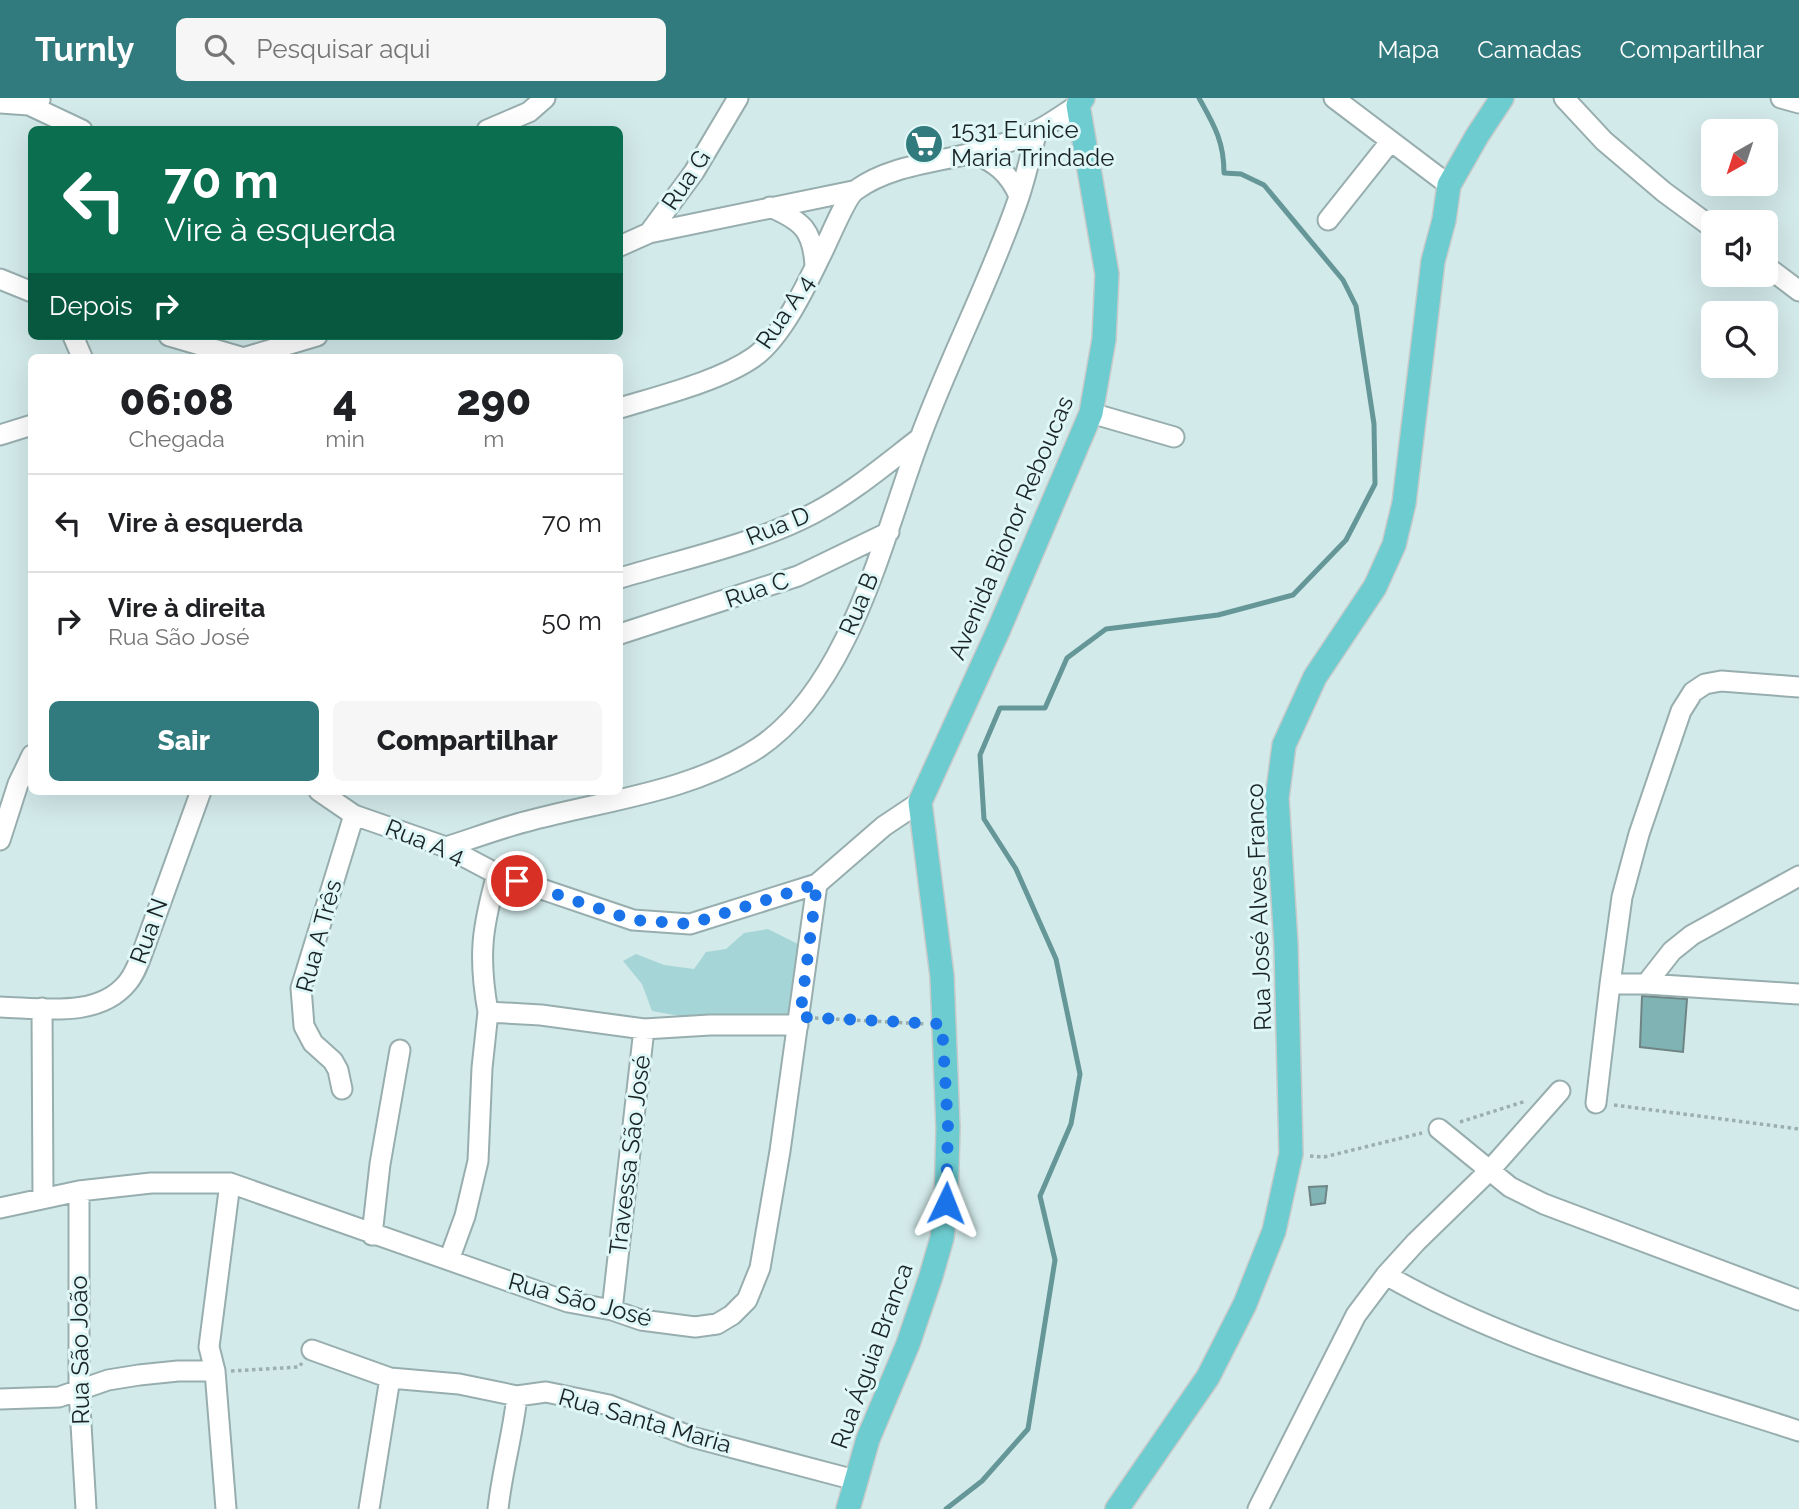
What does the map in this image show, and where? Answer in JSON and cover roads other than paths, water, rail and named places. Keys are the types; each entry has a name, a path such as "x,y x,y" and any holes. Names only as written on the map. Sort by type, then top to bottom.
{"main road":[{"name":"Rua José Alves Franco","path":"1116,1509 1208,1377 1245,1304 1274,1231 1290,1154 1287,970 1277,798 1284,745 1315,677 1375,587 1394,545 1404,503 1433,261 1444,220 1449,185 1502,98"},
{"name":"Avenida Bionor Reboucas","path":"920,802 999,629 1091,413 1104,339 1107,274 1081,101"},
{"name":"Rua Águia Branca","path":"848,1509 868,1438 908,1343 942,1238 946,1203 948,1128 942,976 920,802"}],"street":[{"path":"496,126 528,112 545,98"},
{"name":"Rua G","path":"623,245 649,233 694,172 738,98"},
{"path":"1334,98 1449,185"},
{"path":"1564,98 1604,141 1701,219"},
{"path":"1781,98 1799,103"},
{"path":"0,103 37,101 76,126"},
{"path":"649,233 860,187 923,163 973,153 1037,131 1081,101"},
{"name":"Rua B","path":"446,847 529,821 667,788 710,772 759,747 807,703 849,633 889,532 920,438 1019,196 1037,131"},
{"path":"1328,220 1390,142"},
{"path":"973,153 1003,170 1019,196"},
{"name":"Rua A 4","path":"623,407 677,391 739,366 755,356 790,312 860,187"},
{"path":"770,207 789,215 803,227 814,244 815,267"},
{"path":"1778,273 1797,285"},
{"path":"0,279 28,290"},
{"path":"183,340 231,354"},
{"path":"256,354 303,340"},
{"path":"1091,413 1174,437"},
{"path":"0,435 28,426"},
{"name":"Rua D","path":"623,577 741,542 814,513 859,484 920,438"},
{"name":"Rua C","path":"623,633 798,576 889,532"},
{"path":"1596,1103 1622,897 1639,834 1681,711 1693,692 1705,684 1721,681 1799,687"},
{"path":"0,840 28,764"},
{"name":"Rua N","path":"0,1007 79,1008 106,1000 131,979 200,795"},
{"name":"Rua A 4","path":"325,795 354,815 446,847 497,874 633,920 690,924 817,884"},
{"path":"817,884 884,826 920,802"},
{"name":"Rua A Três","path":"342,1089 333,1061 313,1043 304,1026 301,988 354,815"},
{"path":"449,1260 466,1216 478,1161 482,1068 488,1012 481,975 481,947 486,912 497,874"},
{"path":"1646,984 1672,951 1692,935 1799,876"},
{"name":"Rua São José","path":"0,1208 79,1191 151,1183 230,1183 568,1302 612,1310 641,1320 695,1327 717,1324 732,1315 747,1300 760,1268 799,1021 817,884"},
{"path":"1610,984 1799,994"},
{"path":"42,1008 43,1198"},
{"path":"488,1012 541,1015 644,1028"},
{"name":"Travessa São José","path":"612,1310 644,1028 799,1021"},
{"path":"372,1235 380,1164 400,1050"},
{"path":"1258,1509 1356,1315 1386,1275 1448,1209 1490,1170 1559,1091"},
{"path":"1439,1129 1510,1186 1544,1203 1799,1300"},
{"path":"226,1509 223,1371 209,1347 230,1183"},
{"name":"Rua São João","path":"79,1191 79,1390 86,1509"},
{"path":"1386,1275 1427,1299 1475,1321 1588,1365 1798,1429"},
{"name":"Rua Santa Maria","path":"312,1350 390,1378 458,1384 517,1396 546,1392 609,1405 692,1437 855,1480"},
{"path":"0,1399 59,1397 108,1380 139,1375 178,1371 223,1371"},
{"path":"369,1509 390,1378"},
{"path":"498,1509 517,1396"}],"waterway":[{"path":"946,1509 982,1481 1028,1429 1055,1260 1040,1196 1071,1124 1080,1074 1056,959 1016,869 984,819 980,755 1000,708 1045,708 1067,658 1106,629 1218,615 1293,595 1346,540 1375,484 1374,424 1356,306 1343,280 1264,185 1241,174 1224,173 1220,142 1199,98"}],"place":[{"name":"1531 Eunice Maria Trindade","path":"924,144"}]}
